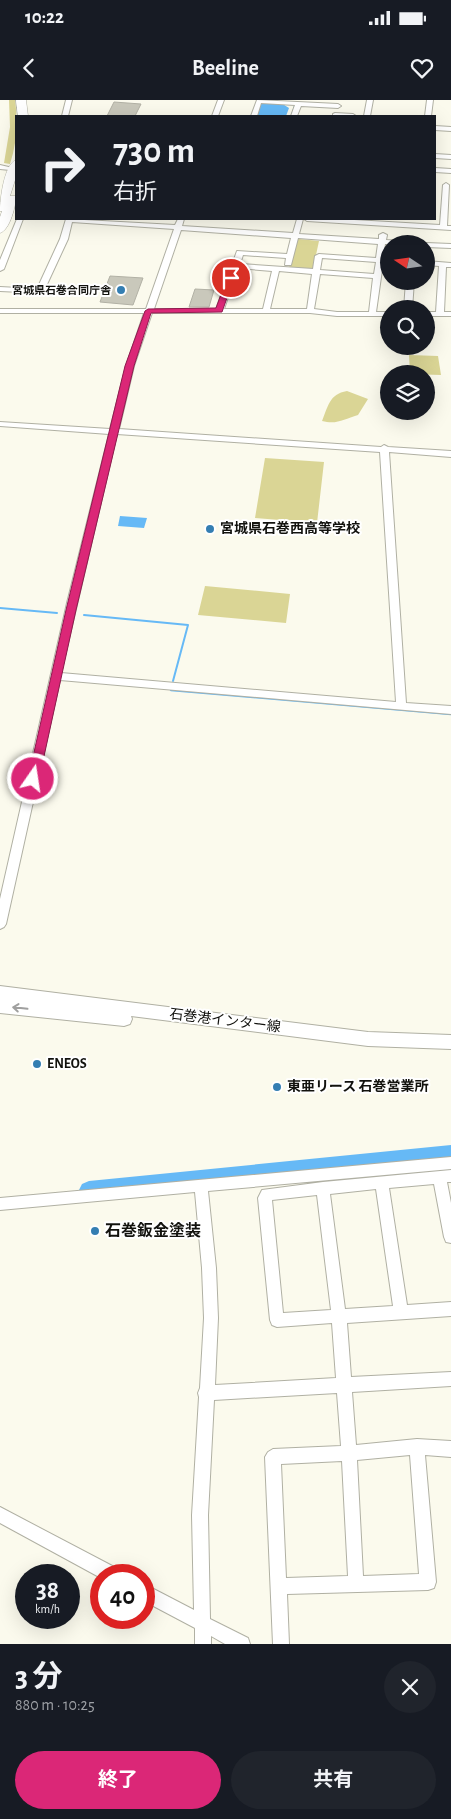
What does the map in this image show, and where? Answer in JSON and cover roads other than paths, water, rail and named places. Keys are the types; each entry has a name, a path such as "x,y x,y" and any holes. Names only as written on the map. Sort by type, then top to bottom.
{"highway":[{"path":"22,100 23,115"},
{"path":"30,100 31,115"},
{"path":"0,208 13,165"},
{"path":"0,230 15,193"}],"main road":[{"name":"石巻港インター線","path":"0,993 368,1038 451,1042"},
{"name":"石巻港インター線","path":"0,1006 371,1048 451,1052"}],"street":[{"path":"65,115 69,100"},
{"path":"215,115 221,100"},
{"path":"367,115 370,100"},
{"path":"428,115 430,100"},
{"path":"254,115 259,101 338,103 334,115"},
{"path":"294,115 299,103"},
{"path":"436,128 451,129"},
{"path":"436,156 451,157"},
{"path":"0,167 13,165"},
{"path":"436,170 451,171"},
{"path":"442,228 446,185"},
{"path":"0,269 20,220"},
{"path":"0,289 40,291 64,239 69,220 179,223 294,235 380,241"},
{"path":"286,270 300,220"},
{"path":"333,220 370,221 384,224 406,222 451,228"},
{"path":"0,924 113,432 130,366 179,223"},
{"path":"383,235 384,224"},
{"path":"435,245 451,246"},
{"path":"219,311 240,253 289,256"},
{"path":"372,314 380,254"},
{"path":"310,311 319,256 379,260"},
{"path":"440,314 447,265"},
{"path":"235,266 377,276"},
{"path":"266,311 276,270"},
{"path":"0,311 310,311 337,314 380,314"},
{"path":"435,314 451,314"},
{"path":"0,424 384,448 451,454"},
{"path":"384,448 401,706"},
{"path":"56,676 451,710"},
{"path":"0,1204 451,1164"},
{"path":"451,1237 445,1176 267,1194 266,1198 277,1320 451,1309"},
{"path":"382,1183 401,1312"},
{"path":"201,1187 209,1268 211,1318 205,1393 200,1515 203,1644"},
{"path":"323,1188 344,1384 356,1584"},
{"path":"205,1393 451,1379"},
{"path":"280,1586 428,1582 417,1447"},
{"path":"281,1644 273,1457 417,1447 451,1449"},
{"path":"0,1515 91,1564"},
{"path":"155,1598 242,1644"}],"water":[{"path":"261,103 281,103 289,108 286,115 257,115"},
{"path":"120,516 147,518 144,528 118,526"}],"waterway":[{"path":"291,115 295,104"},
{"path":"0,608 57,613"},
{"path":"84,615 188,625 173,681"},
{"path":"171,690 451,714"},
{"path":"89,1190 451,1154"}],"place":[{"name":"宮城県石巻合同庁舎","path":"121,290"},
{"name":"宮城県石巻西高等学校","path":"210,529"},
{"name":"ENEOS","path":"37,1064"},
{"name":"東亜リース 石巻営業所","path":"277,1087"},
{"name":"石巻鈑金塗装","path":"95,1231"}]}
